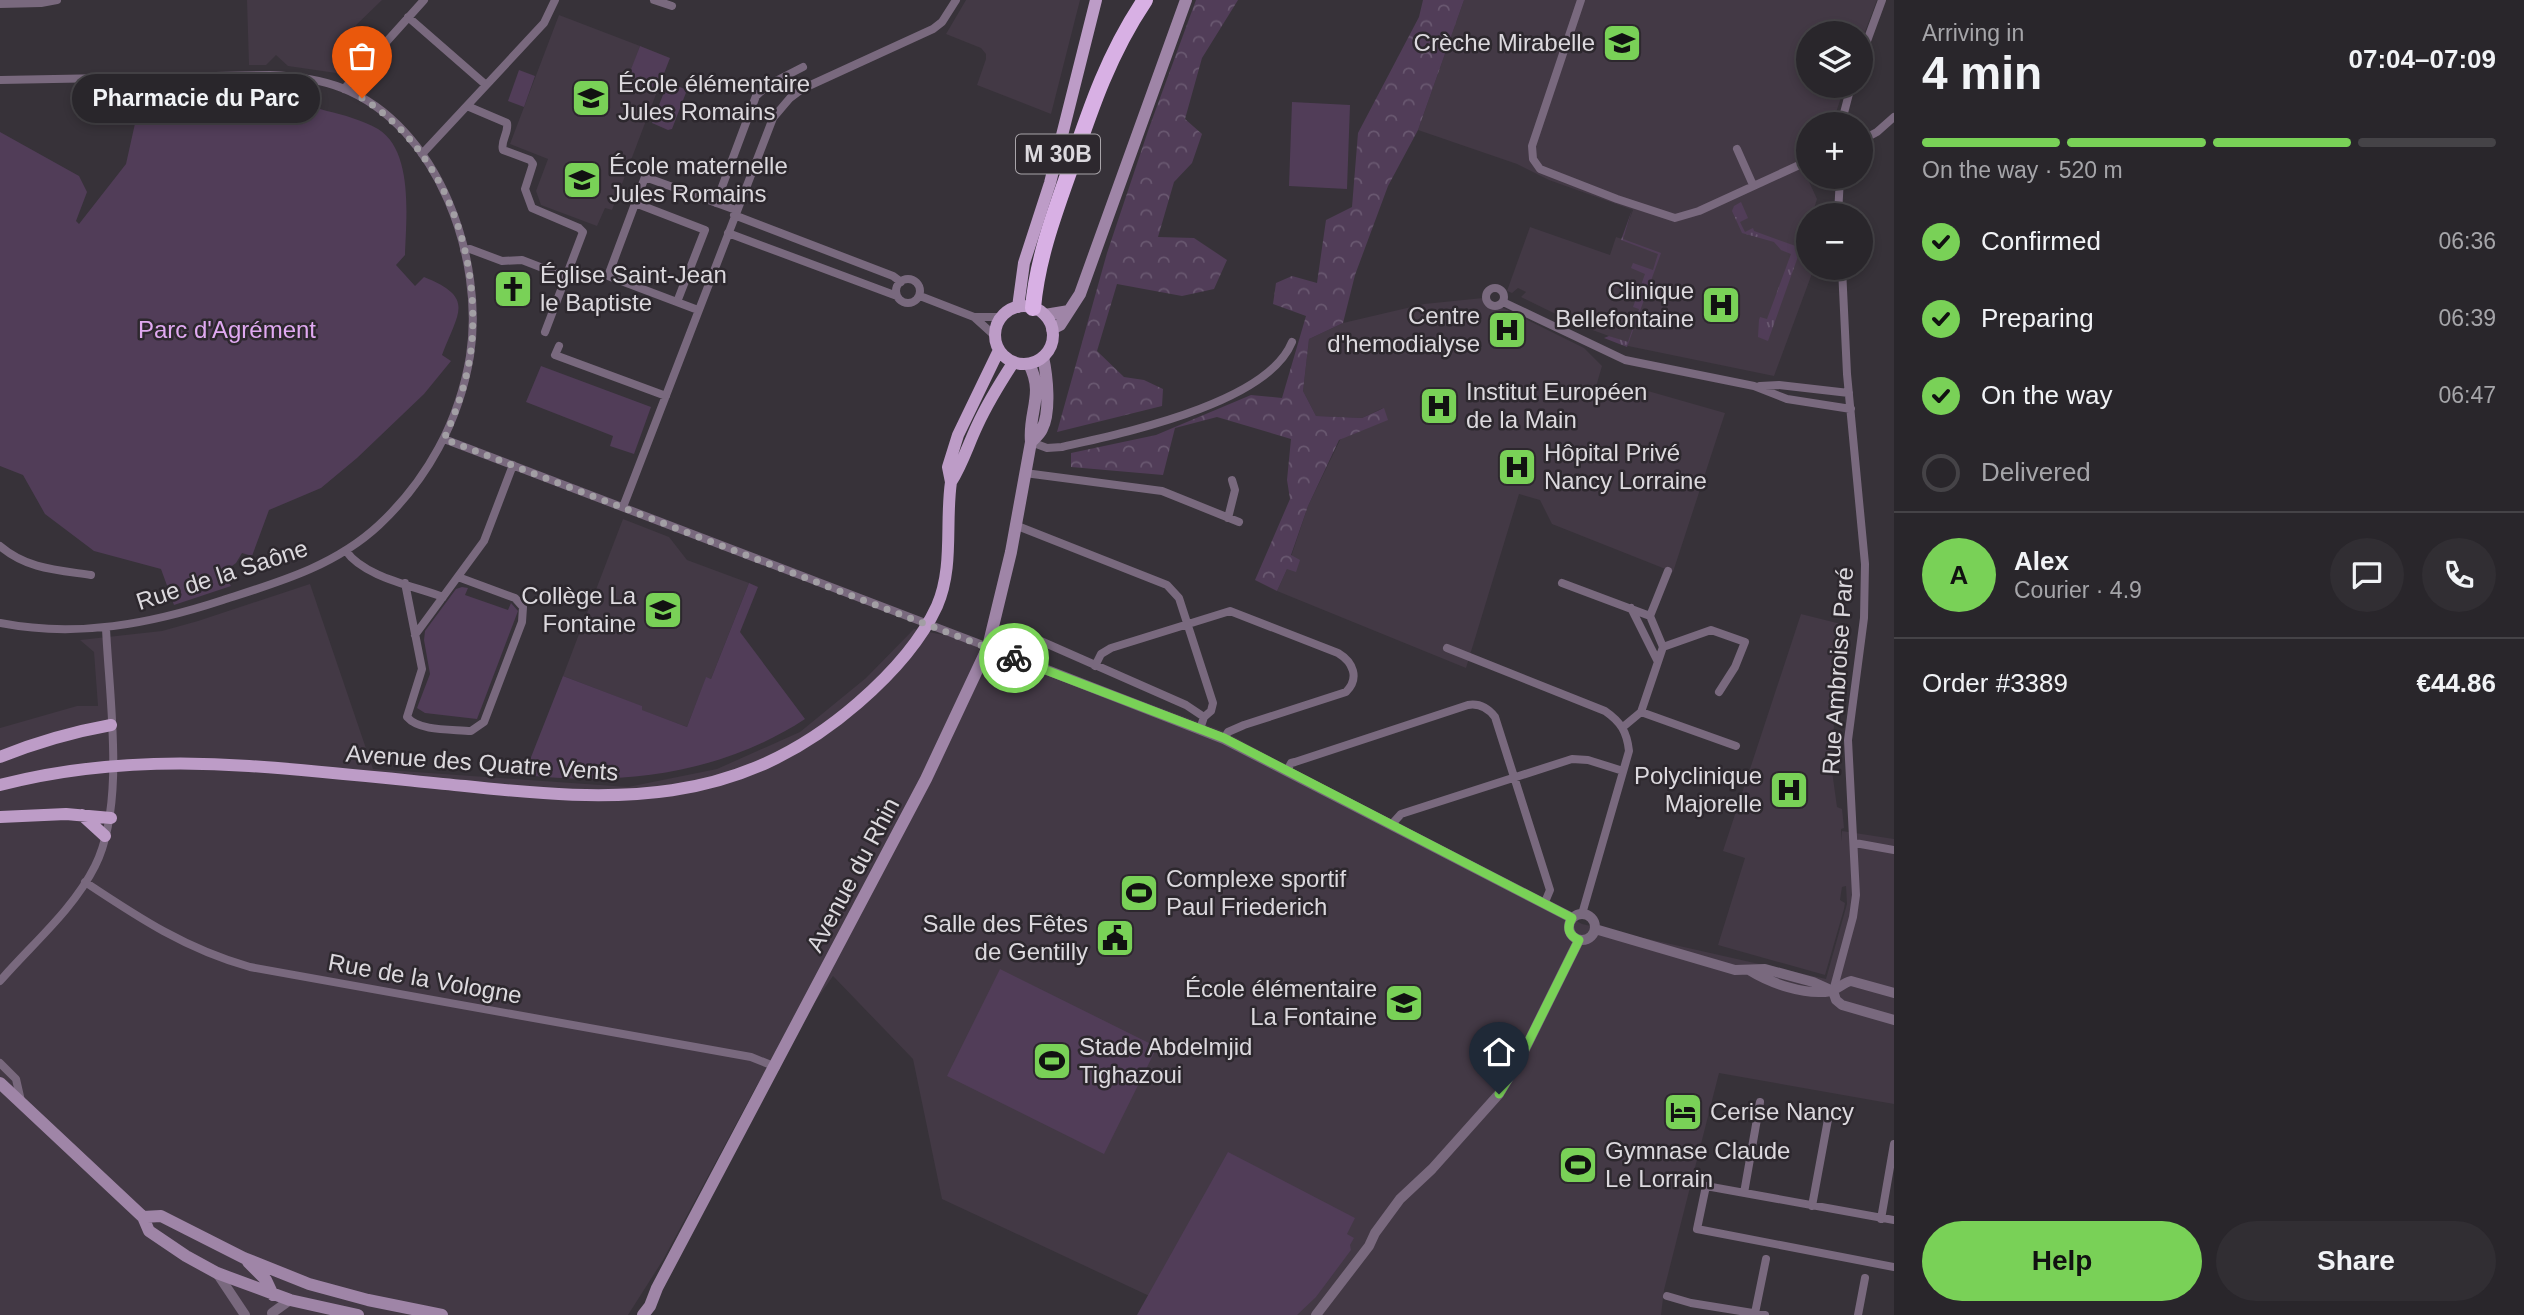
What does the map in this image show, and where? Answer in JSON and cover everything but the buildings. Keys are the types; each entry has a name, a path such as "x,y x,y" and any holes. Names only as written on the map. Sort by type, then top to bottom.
{"highway":[{"path":"1032,310 1044,247 1092,104 1115,48 1145,0"}],"main road":[{"name":"M 30B","path":"1032,310 1024,263 1050,183 1096,0"},
{"path":"1052,329 1060,325 1080,294 1186,0"},
{"path":"1032,310 1052,329 1052,344 1043,357 1029,364 1013,363 999,350 995,336 1001,317 1032,310 1069,312"},
{"name":"Avenue des Quatre Vents","path":"0,785 72,770 162,764 258,766 582,796 658,793 730,776 779,756 828,726 864,698 911,647 937,606 946,578 951,482 948,467 958,435 999,350"},
{"name":"Avenue du Rhin","path":"1031,442 1042,430 1045,418 1048,383 1043,357"},
{"name":"Avenue des Quatre Vents","path":"951,482 961,467 995,390 1013,363"},
{"name":"Avenue du Rhin","path":"648,1312 662,1280 926,779 988,648 1031,442 1030,426 1037,384 1029,364"},
{"path":"0,757 70,733 111,726"},
{"path":"81,815 105,836"},
{"path":"0,817 81,815 111,818"},
{"path":"0,1083 143,1217 149,1231 217,1273 273,1295 358,1315"},
{"path":"143,1217 161,1216 244,1258 309,1284 380,1303 442,1315"},
{"path":"244,1258 266,1280 273,1295"},
{"path":"290,1300 306,1293 309,1284"}],"street":[{"path":"0,4 57,0"},
{"path":"344,89 424,0"},
{"path":"422,154 544,23 555,0"},
{"path":"654,0 673,6"},
{"path":"623,508 770,124 790,98 802,89 933,29 942,22 956,0"},
{"path":"1581,0 1532,146 1533,159 1540,169 1641,208 1675,218 1699,211 1796,166"},
{"path":"1873,25 1882,0"},
{"path":"408,17 486,85"},
{"path":"716,203 756,96 768,85 803,67"},
{"name":"Rue de la Saône","path":"0,80 287,76 311,79 344,89 388,117 403,130 422,154 454,214 464,250 472,301 471,343 461,392 444,439 404,499 381,524 346,551 299,575 177,615 106,628 42,629 0,623"},
{"path":"467,106 508,123 501,147 530,160 533,164 525,188 532,208 582,229 582,236 545,332"},
{"path":"1873,134 1894,117"},
{"path":"1737,149 1753,185"},
{"path":"698,310 608,276 645,177 716,203 893,276 901,282"},
{"path":"635,203 705,230 677,302"},
{"path":"727,233 897,296 908,303 920,296 920,288 915,281 908,279 901,282 897,288 897,296"},
{"path":"464,250 470,249 502,261 522,260 566,277"},
{"name":"Rue Ambroise Paré","path":"1833,991 1855,906 1848,740 1865,593 1843,280"},
{"path":"920,296 974,317 995,336"},
{"path":"1503,302 1625,360 1754,386 1787,398 1851,410"},
{"path":"974,317 1001,317"},
{"path":"1031,442 1047,447 1062,447 1150,426 1202,408 1243,389 1270,371 1283,358 1292,342"},
{"path":"559,346 555,355 666,396"},
{"path":"1754,386 1779,385 1849,393"},
{"path":"444,439 1224,738 1545,902 1577,916 1590,917 1595,929"},
{"path":"415,635 484,541 513,465"},
{"path":"1025,473 1162,491 1239,522"},
{"path":"1228,518 1235,490 1231,480"},
{"path":"1015,525 1167,585 1179,598 1213,703 1200,729"},
{"path":"0,547 13,558 31,566 91,575"},
{"path":"346,551 352,560 369,571 443,597"},
{"path":"1663,647 1650,616 1668,570"},
{"path":"405,583 422,669 407,717 421,726 471,731 481,726 489,708 522,622 522,604 515,598 458,577"},
{"path":"1562,583 1650,616"},
{"path":"1631,608 1657,660"},
{"path":"1095,666 1101,654 1111,648 1224,612 1235,612 1348,659 1354,679 1346,692 1228,732 1224,738"},
{"path":"0,981 60,915 85,882 94,867 111,818 112,744 106,628"},
{"path":"1623,727 1641,712 1663,647 1711,630 1745,642 1735,667 1719,692"},
{"path":"1018,631 1186,705 1204,717"},
{"path":"1447,648 1605,711 1623,727 1628,736 1629,751 1577,916 1568,924 1572,937 1579,940 1589,939 1595,929"},
{"path":"1287,771 1291,763 1474,704 1485,707 1495,718 1550,890 1545,902"},
{"path":"1641,712 1736,746"},
{"path":"1392,824 1401,814 1581,758 1623,771"},
{"path":"1854,843 1894,850"},
{"name":"Rue de la Vologne","path":"85,882 177,940 242,965 751,1057 776,1067"},
{"path":"1595,929 1735,970 1765,969 1813,982 1833,991 1836,1000 1842,1005 1894,1020"},
{"path":"1316,1315 1401,1199 1432,1169 1499,1094 1519,1061 1579,940"},
{"path":"1833,991 1851,981 1894,993"},
{"path":"0,1063 16,1079 22,1104"},
{"path":"1744,1193 1760,1102"},
{"path":"1812,1206 1829,1114"},
{"path":"1881,1219 1894,1144"},
{"path":"1894,1220 1706,1186 1697,1228 1894,1267"},
{"path":"1755,1313 1766,1259"},
{"path":"217,1273 245,1315"},
{"path":"1858,1315 1865,1278"},
{"path":"272,1314 273,1295"},
{"path":"1667,1297 1691,1304 1765,1315"},
{"path":"272,1314 290,1300"}],"shaded area":[{"path":"247,0 382,0 353,28 372,42 346,69 336,73 288,66 276,55 266,65 249,65"},
{"path":"966,0 1080,0 1051,114 977,85 986,54 981,48 946,34"},
{"path":"1464,0 1877,0 1869,21 1796,21 1796,98 1841,98 1836,112 1796,112 1796,189 1812,189 1817,199 1816,203 1796,203 1796,280 1810,280 1774,376 1628,346 1628,343 1576,324 1521,297 1526,292 1518,288 1512,293 1507,291 1530,227 1610,255 1616,237 1622,239 1633,210 1549,180 1517,164 1418,130"},
{"name":"École élémentaire Jules Romains","path":"559,15 640,46 629,77 658,89 612,210 605,208 597,226 541,205 536,191 548,159 510,144"},
{"name":"Hôpital Privé Nancy Lorraine","path":"1483,298 1584,348 1602,366 1593,397 1648,391 1725,413 1673,572 1552,524 1540,500 1519,494 1466,668 1277,591 1308,506 1340,440 1383,408 1362,418 1316,416 1303,391 1309,339 1343,323 1424,304"},
{"name":"Collège La Fontaine","path":"623,519 669,537 687,560 749,583 711,679 706,678 687,727 563,676"},
{"path":"310,584 373,769 628,787 717,769 800,732 866,678 914,629 993,645 1225,732 1582,924 1826,979 1847,904 1846,886 1842,887 1840,900 1845,903 1844,909 1825,975 1718,945 1745,858 1723,851 1801,614 1849,626 1834,722 1832,771 1837,807 1842,809 1844,828 1841,829 1841,841 1842,831 1894,839 1894,1104 1719,1073 1664,1290 1661,1315 1190,1315 942,1199 913,1059 833,976 757,1085 663,1260 628,1315 0,1315 0,728 77,706 98,706 94,652 80,640 162,631"}],"green space":[{"path":"1196,0 1238,0 1202,58 1185,119 1202,134 1192,163 1174,182 1158,237 1194,238 1227,260 1214,289 1182,296 1117,284 1097,351 1124,377 1144,380 1163,389 1162,406 1057,432 1107,253"},
{"path":"1423,0 1464,0 1418,130 1388,186 1355,275 1343,323 1309,339 1303,391 1316,416 1362,418 1384,408 1388,420 1339,440 1308,506 1291,555 1300,560 1296,572 1287,569 1277,591 1255,580 1290,499 1287,480 1291,439 1217,417 1175,428 1163,475 1071,467 1071,453 1156,435 1251,395 1282,398 1306,316 1273,304 1276,283 1292,276 1317,283 1326,220 1352,207 1358,133 1419,17"},
{"path":"640,46 670,58 658,89 628,77"},
{"path":"519,70 535,76 524,107 508,101"},
{"path":"668,82 687,90 672,129 668,130 652,123"},
{"name":"Parc d'Agrément","path":"243,89 276,95 353,118 378,129 390,139 403,169 406,206 405,255 396,265 415,286 424,277 451,292 457,300 457,317 442,355 451,361 424,394 357,458 321,488 269,510 252,556 242,553 236,563 221,574 221,580 228,581 231,586 174,605 161,569 94,551 45,514 23,475 0,466 0,132 79,176 87,192 76,221 79,224 126,164 142,92"},
{"path":"1292,102 1350,105 1347,189 1289,186"},
{"path":"1741,202 1748,218 1740,222 1745,232 1753,228 1754,231 1796,246 1796,262 1768,341 1758,337 1759,320 1760,317 1767,319 1791,254 1781,250 1774,242 1742,233 1732,211 1734,206"},
{"path":"1632,210 1623,239 1661,253 1627,347 1604,338 1609,336 1628,342 1639,309 1633,307 1645,274 1631,268 1633,263 1653,270 1658,254 1621,240"},
{"path":"541,366 651,407 634,454 610,446 613,436 526,402"},
{"path":"749,583 758,587 740,632 805,719 773,738 739,752 670,772 597,779 524,775 563,676 642,706 642,710 687,727 706,677 711,679"},
{"path":"468,588 465,595 508,610 511,603 518,611 477,719 425,713 417,708 430,674 425,631 456,589"},
{"name":"Stade Abdelmjid Tighazoui","path":"1000,969 1157,1047 1104,1154 947,1076"},
{"path":"1228,1152 1355,1218 1347,1234 1354,1238 1350,1245 1351,1250 1316,1297 1297,1315 1137,1315"}],"way so far":[{"path":"362,98 403,130 422,154 454,214 467,260 473,313 471,343 461,392 444,439 1014,658"}],"place":[{"name":"Crèche Mirabelle","path":"1622,43"},
{"name":"Pharmacie du Parc","path":"362,98"},
{"name":"École élémentaire Jules Romains","path":"591,98"},
{"name":"École maternelle Jules Romains","path":"582,180"},
{"name":"Église Saint-Jean le Baptiste","path":"513,289"},
{"name":"Clinique Bellefontaine","path":"1721,305"},
{"name":"Centre d'hemodialyse","path":"1507,330"},
{"name":"Institut Européen de la Main","path":"1439,406"},
{"name":"Hôpital Privé Nancy Lorraine","path":"1517,467"},
{"name":"Collège La Fontaine","path":"663,610"},
{"name":"Polyclinique Majorelle","path":"1789,790"},
{"name":"Complexe sportif Paul Friederich","path":"1139,893"},
{"name":"Salle des Fêtes de Gentilly","path":"1115,938"},
{"name":"École élémentaire La Fontaine","path":"1404,1003"},
{"name":"Stade Abdelmjid Tighazoui","path":"1052,1061"},
{"name":"Cerise Nancy","path":"1683,1112"},
{"name":"Gymnase Claude Le Lorrain","path":"1578,1165"}],"route":[{"path":"1014,658 1224,738 1572,918 1568,924 1569,931 1572,937 1579,940 1519,1061 1499,1094"}]}
